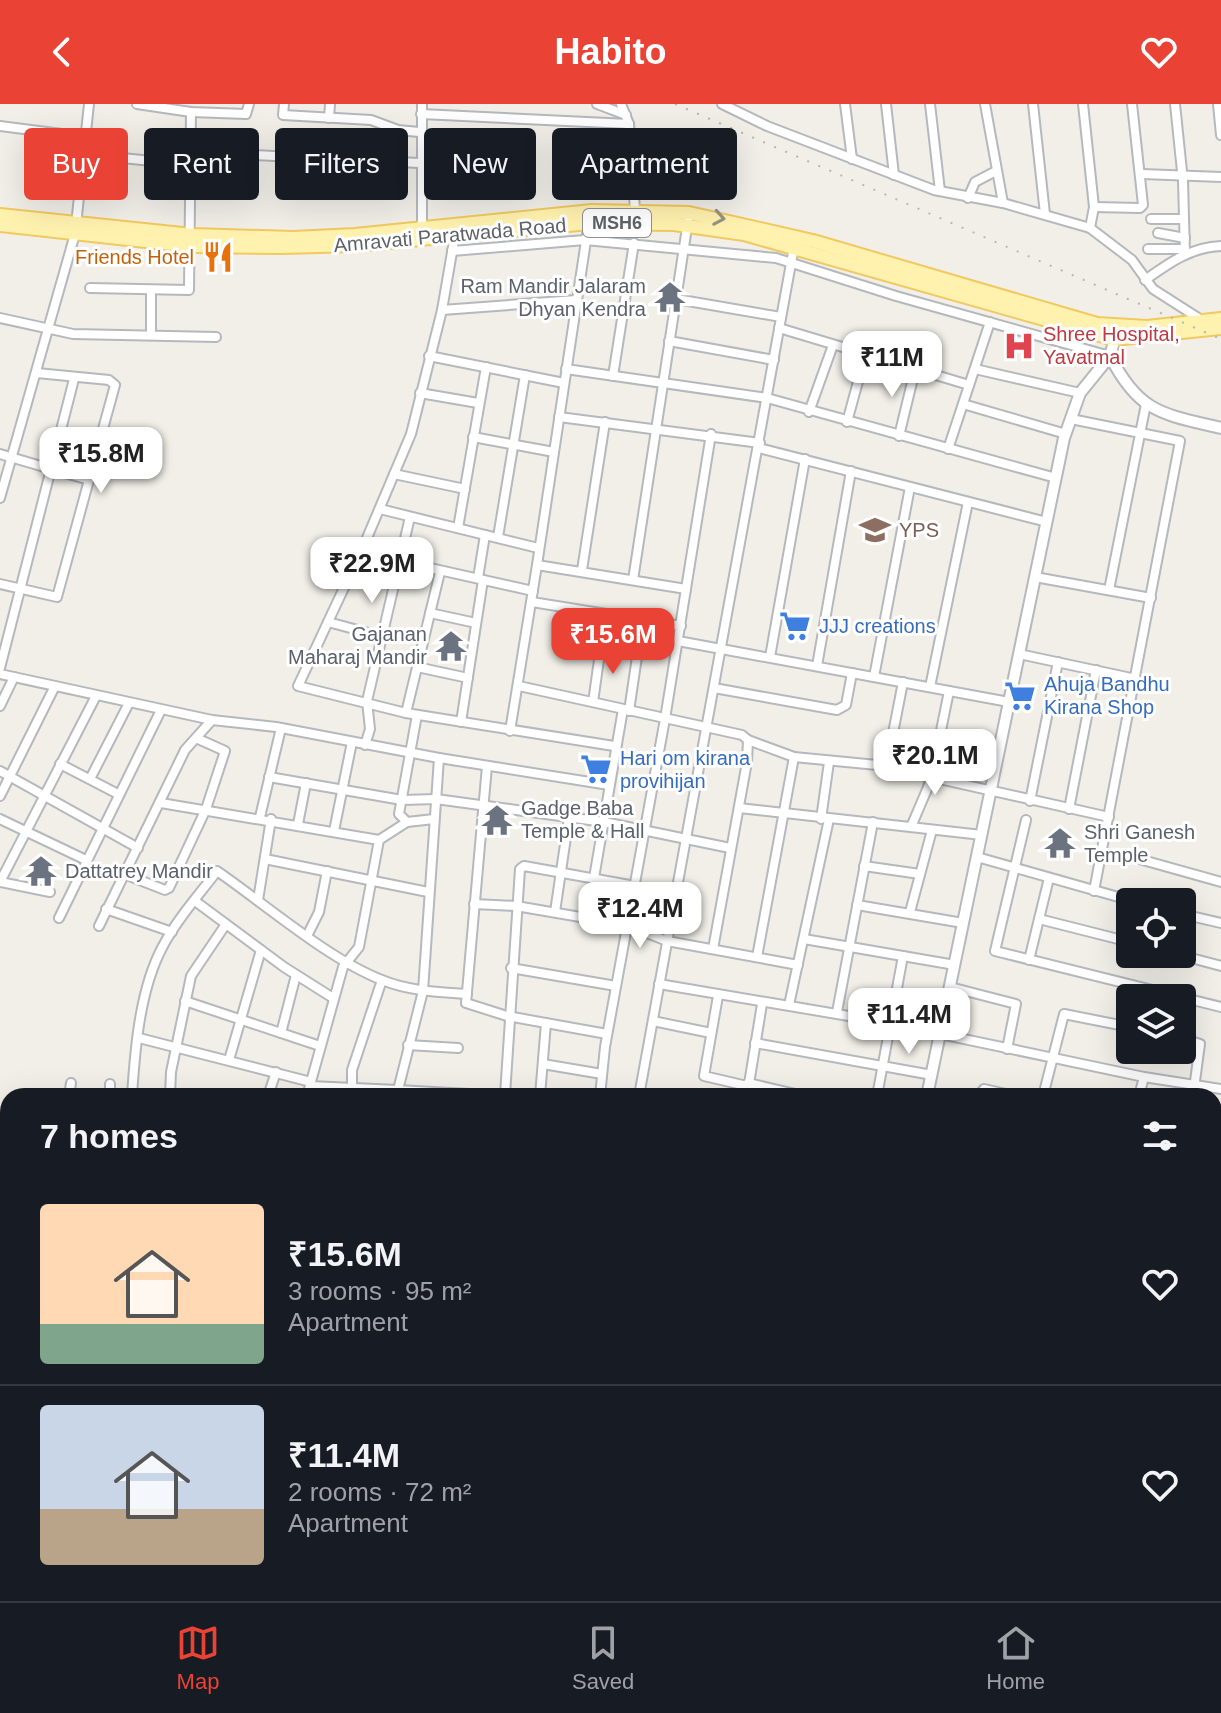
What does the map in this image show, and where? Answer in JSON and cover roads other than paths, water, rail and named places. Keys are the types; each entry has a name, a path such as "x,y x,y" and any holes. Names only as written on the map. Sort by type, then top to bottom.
{"main road":[{"name":"Amravati Paratwada Road","path":"422,234 455,235 533,228 635,210 795,242 1116,333 1219,325"},
{"name":"Amravati Paratwada Road","path":"0,215 76,229"},
{"name":"Amravati Paratwada Road","path":"0,225 281,247 590,217 688,219"},
{"name":"Amravati Paratwada Road","path":"1116,333 1198,317 1219,325"}],"street":[{"path":"86,128 89,104"},
{"path":"137,104 191,112 246,114 249,104"},
{"path":"284,104 283,115 378,121 398,130 419,132"},
{"path":"329,118 330,104"},
{"path":"473,116 474,104"},
{"path":"597,104 628,119"},
{"path":"621,104 628,119 635,210"},
{"path":"722,104 767,126 940,191 1003,203 1090,228 1132,260 1145,280 1161,295 1198,317"},
{"path":"845,104 852,159"},
{"path":"886,104 894,175"},
{"path":"930,104 940,191"},
{"path":"985,104 1003,203"},
{"path":"1033,104 1045,214"},
{"path":"1083,104 1094,207 1090,228"},
{"path":"1094,207 1142,208 1142,174 1132,104"},
{"path":"1175,104 1183,177 1185,251"},
{"path":"1218,104 1221,135"},
{"path":"422,234 419,163 421,109 473,116 628,119"},
{"path":"191,112 191,128"},
{"path":"0,126 24,129"},
{"path":"259,155 419,163"},
{"path":"968,198 975,182 996,171"},
{"path":"1142,174 1221,177"},
{"path":"0,498 76,229 79,200"},
{"path":"90,288 189,290 191,200"},
{"path":"510,731 590,217"},
{"path":"633,580 688,219"},
{"path":"1151,219 1184,219"},
{"path":"533,228 534,244"},
{"path":"488,232 489,248"},
{"path":"1158,233 1185,238"},
{"path":"455,235 442,310 411,434 380,509 298,686 406,713 614,746"},
{"path":"452,251 585,240 684,247 790,262 1110,356 1125,385 1146,404 1166,414 1221,428"},
{"path":"640,1088 795,242"},
{"path":"613,376 634,243"},
{"path":"1148,249 1185,251 1221,246"},
{"path":"1145,280 1185,251"},
{"path":"151,291 151,335"},
{"path":"676,299 781,317"},
{"path":"442,310 576,300"},
{"path":"1,321 48,331 216,337"},
{"path":"948,449 990,322"},
{"path":"779,328 969,385"},
{"path":"929,1088 1066,434 1080,393 1110,356 1116,333"},
{"path":"669,341 774,360"},
{"path":"809,412 833,345"},
{"path":"429,356 564,383"},
{"path":"847,422 865,356"},
{"path":"458,528 486,367"},
{"path":"566,369 767,398 1056,478"},
{"path":"975,369 1080,393"},
{"path":"899,436 915,370"},
{"path":"0,584 57,597 115,385 109,380 37,373"},
{"path":"498,537 525,375"},
{"path":"74,379 0,671 96,696 212,720 281,728 411,754 609,785"},
{"path":"420,393 478,403"},
{"path":"963,404 1066,434"},
{"path":"1109,590 1146,404"},
{"path":"559,417 711,434 1047,522"},
{"path":"1071,419 1180,441 1094,891"},
{"path":"582,570 605,422"},
{"path":"601,1088 607,1034 665,719 711,434"},
{"path":"473,437 554,452"},
{"path":"0,454 89,480"},
{"path":"770,657 805,459"},
{"path":"817,666 851,471"},
{"path":"394,474 465,489"},
{"path":"874,677 910,487"},
{"path":"930,687 968,502"},
{"path":"380,509 538,548"},
{"path":"365,745 370,729 367,701 410,517"},
{"path":"461,722 485,535"},
{"path":"399,561 533,591"},
{"path":"537,565 686,589"},
{"path":"406,713 440,572"},
{"path":"1035,577 1151,598"},
{"path":"532,602 681,626"},
{"path":"430,613 476,623"},
{"path":"328,622 380,636"},
{"path":"678,641 1009,702"},
{"path":"593,702 601,646"},
{"path":"1019,654 1136,679"},
{"path":"594,878 614,746 626,710 637,657"},
{"path":"1030,801 1058,662"},
{"path":"417,667 468,678"},
{"path":"1069,809 1096,670"},
{"path":"714,688 837,710 846,705 852,673"},
{"path":"0,706 14,677"},
{"path":"886,769 903,682"},
{"path":"0,796 55,686"},
{"path":"519,686 742,735 794,757 865,763 1109,817"},
{"path":"911,827 931,780 949,691"},
{"path":"50,892 0,882 96,696"},
{"path":"90,779 129,703"},
{"path":"59,918 161,710"},
{"path":"407,822 399,814 417,715"},
{"path":"99,926 185,750 212,720"},
{"path":"260,817 281,728"},
{"path":"124,874 168,889 206,809 225,751 196,738"},
{"path":"713,949 748,740"},
{"path":"334,831 352,742"},
{"path":"757,957 794,757"},
{"path":"398,1088 423,991 439,758"},
{"path":"789,1005 825,819 829,762"},
{"path":"60,764 118,794"},
{"path":"487,766 466,1003 507,1016 607,1034"},
{"path":"0,771 138,848"},
{"path":"269,777 402,800 436,799 483,804 604,822 730,848"},
{"path":"298,824 306,783"},
{"path":"161,803 260,817 379,840 407,822 434,819"},
{"path":"739,808 982,835"},
{"path":"555,912 569,817"},
{"path":"0,819 86,860"},
{"path":"258,900 271,819"},
{"path":"1026,820 995,951 1221,1007"},
{"path":"837,1012 873,822"},
{"path":"910,912 932,830"},
{"path":"139,1038 276,1072 309,1088 346,960 359,947 379,840"},
{"path":"977,857 1116,897"},
{"path":"1132,857 1221,882"},
{"path":"265,859 428,892"},
{"path":"864,866 920,874"},
{"path":"506,1088 507,1016 521,867 635,886"},
{"path":"133,1088 147,993 162,946 217,871 346,960 382,980 423,991 467,994"},
{"path":"308,934 319,912 327,871"},
{"path":"1029,960 1049,878"},
{"path":"195,901 296,975 333,998"},
{"path":"474,904 516,906 627,925 667,941 798,965"},
{"path":"857,905 963,923"},
{"path":"106,909 172,932"},
{"path":"1196,917 1221,923"},
{"path":"1039,919 1116,938"},
{"path":"171,1088 191,976 226,924"},
{"path":"804,939 955,965"},
{"path":"229,1060 261,950"},
{"path":"878,1088 903,956"},
{"path":"1196,959 1221,966"},
{"path":"511,968 616,986"},
{"path":"281,1033 296,975"},
{"path":"352,1088 352,1070 382,980"},
{"path":"659,984 762,1004 837,1012 890,1023"},
{"path":"950,987 1016,1004 1007,1049"},
{"path":"718,996 705,1078 747,1088 762,1004"},
{"path":"185,1001 320,1046"},
{"path":"1045,1088 1064,1014 1116,1024"},
{"path":"653,1021 711,1033"},
{"path":"541,1088 546,1023"},
{"path":"940,1034 1144,1077 1213,1088"},
{"path":"755,1043 932,1075"},
{"path":"1196,1043 1200,1044 1197,1086"},
{"path":"408,1045 458,1048"},
{"path":"543,1064 602,1074"},
{"path":"271,1088 276,1072"},
{"path":"1141,1088 1144,1077"},
{"path":"70,1088 71,1083"}],"railway":[{"path":"675,104 1221,339"}],"place":[{"name":"Friends Hotel","path":"218,257"},
{"name":"Ram Mandir Jalaram Dhyan Kendra","path":"670,297"},
{"name":"Shree Hospital, Yavatmal","path":"1019,346"},
{"name":"YPS","path":"875,530"},
{"name":"JJJ creations","path":"795,626"},
{"name":"Gajanan Maharaj Mandir","path":"451,646"},
{"name":"Ahuja Bandhu Kirana Shop","path":"1020,696"},
{"name":"Hari om kirana provihijan","path":"596,769"},
{"name":"Gadge Baba Temple & Hall","path":"497,820"},
{"name":"Shri Ganesh Temple","path":"1060,843"},
{"name":"Dattatrey Mandir","path":"41,871"}]}
